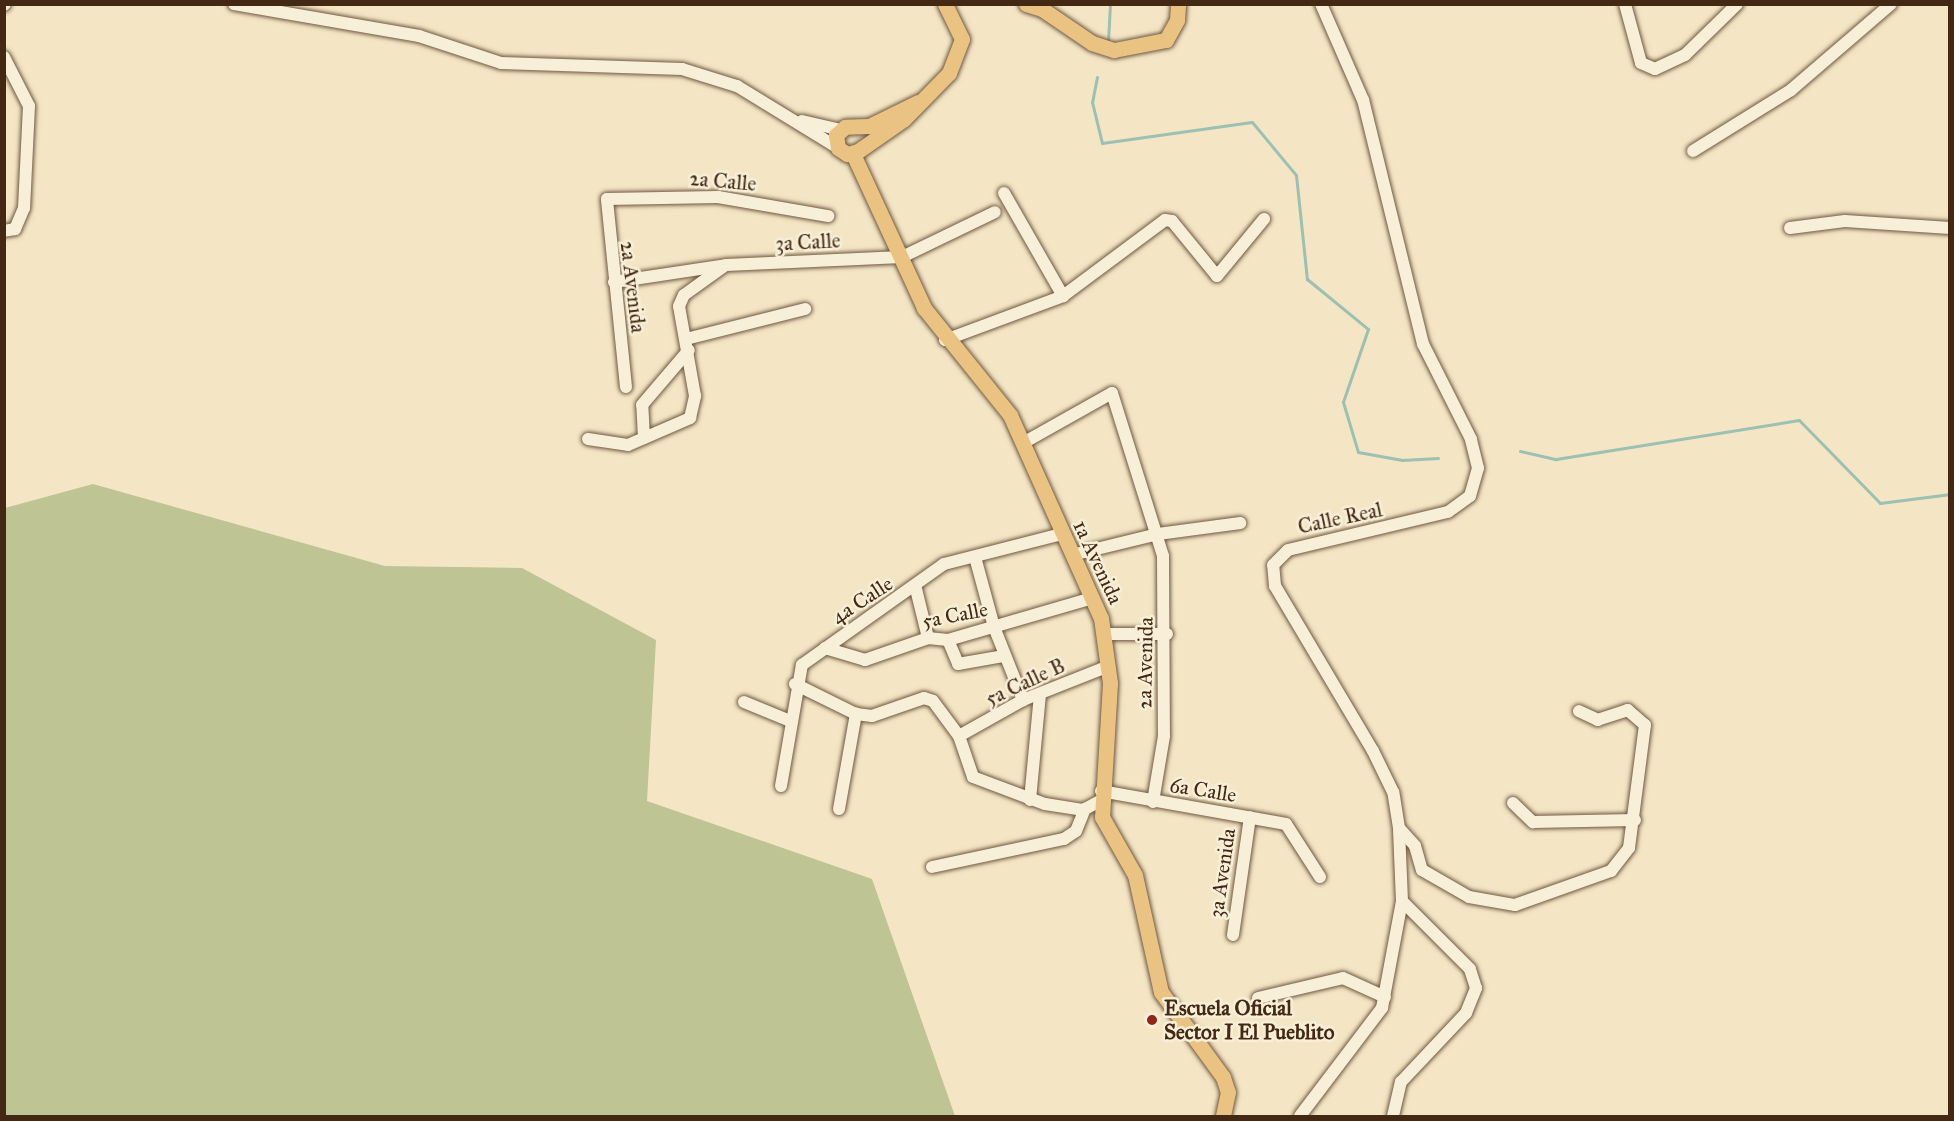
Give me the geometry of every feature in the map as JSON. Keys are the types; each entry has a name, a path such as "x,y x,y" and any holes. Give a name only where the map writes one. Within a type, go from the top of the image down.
{"main road":[{"path":"918,102 856,128 840,130 838,148 857,150 904,119 918,102 949,73 961,49 945,4"},
{"path":"1026,4 1042,9 1092,44 1121,50 1166,40 1177,20 1178,4"},
{"name":"1a Avenida","path":"856,128 857,150 924,308 945,340 999,400 1023,443 1062,534 1093,598 1104,634 1109,666 1101,796 1107,827 1135,874 1161,992 1223,1077 1228,1092 1224,1116"}],"street":[{"path":"234,4 276,9 419,36 501,63 682,69 737,86 838,148"},
{"name":"Calle Real","path":"1300,1116 1365,1034 1385,997 1402,901 1399,828 1393,792 1373,751 1275,586 1273,565 1288,550 1448,512 1470,496 1478,468 1471,439 1423,344 1363,100 1321,4"},
{"path":"1625,4 1641,63 1655,69 1685,55 1737,4"},
{"path":"1693,151 1791,90 1891,4"},
{"path":"4,57 29,106 24,208 10,230"},
{"path":"795,120 840,130"},
{"path":"1004,193 1063,296"},
{"name":"2a Calle","path":"612,195 718,197 828,216"},
{"name":"2a Avenida","path":"612,195 603,204 626,387"},
{"name":"3a Calle","path":"614,282 726,265 902,257 995,212"},
{"path":"945,340 1063,296 1165,220 1172,221 1217,276 1264,219"},
{"path":"1790,228 1845,222 1950,228"},
{"path":"588,440 628,445 690,418 695,396 688,345 679,306 684,295 726,265"},
{"path":"644,438 642,405 688,345 805,309"},
{"name":"2a Avenida","path":"1023,443 1107,391 1158,534 1167,634 1164,736 1153,802"},
{"path":"1072,555 1158,534 1239,524"},
{"name":"4a Calle","path":"781,786 795,684 802,665 916,589 944,564 1062,534"},
{"path":"975,556 994,627 1023,700"},
{"path":"916,589 928,638"},
{"name":"5a Calle","path":"825,648 865,660 928,638 948,640 1093,598"},
{"path":"1104,634 1167,634"},
{"path":"948,640 958,664 1004,656"},
{"name":"5a Calle B","path":"959,736 1023,700 1109,666"},
{"path":"795,684 856,714 872,716 924,698 933,701 959,736 973,777 1030,800 1085,809"},
{"path":"1030,800 1040,694"},
{"path":"744,702 790,721"},
{"path":"1399,828 1415,846 1422,870 1469,897 1515,905 1611,871 1629,849 1635,820 1645,725 1628,710 1598,720 1579,711"},
{"path":"839,809 856,714"},
{"path":"932,867 1064,840 1076,831 1085,809 1101,796"},
{"name":"6a Calle","path":"1101,796 1153,802 1286,824 1296,835 1320,877"},
{"path":"1513,802 1533,822 1635,820"},
{"name":"3a Avenida","path":"1233,935 1250,817"},
{"path":"1393,1116 1401,1082 1466,1013 1476,988 1470,969 1402,901"},
{"path":"1258,998 1343,978 1385,997"}],"green space":[{"path":"93,484 385,566 522,568 656,640 647,801 872,879 955,1116 5,1116 5,508"}],"waterway":[{"path":"1108,42 1110,4"},
{"path":"1097,77 1092,102 1102,143 1252,122 1296,175 1307,279 1368,329 1343,402 1358,452 1402,460 1438,458"},
{"path":"1520,451 1556,459 1799,420 1880,503 1950,494"}],"place":[{"name":"Escuela Oficial Sector I El Pueblito","path":"1152,1020"}]}
